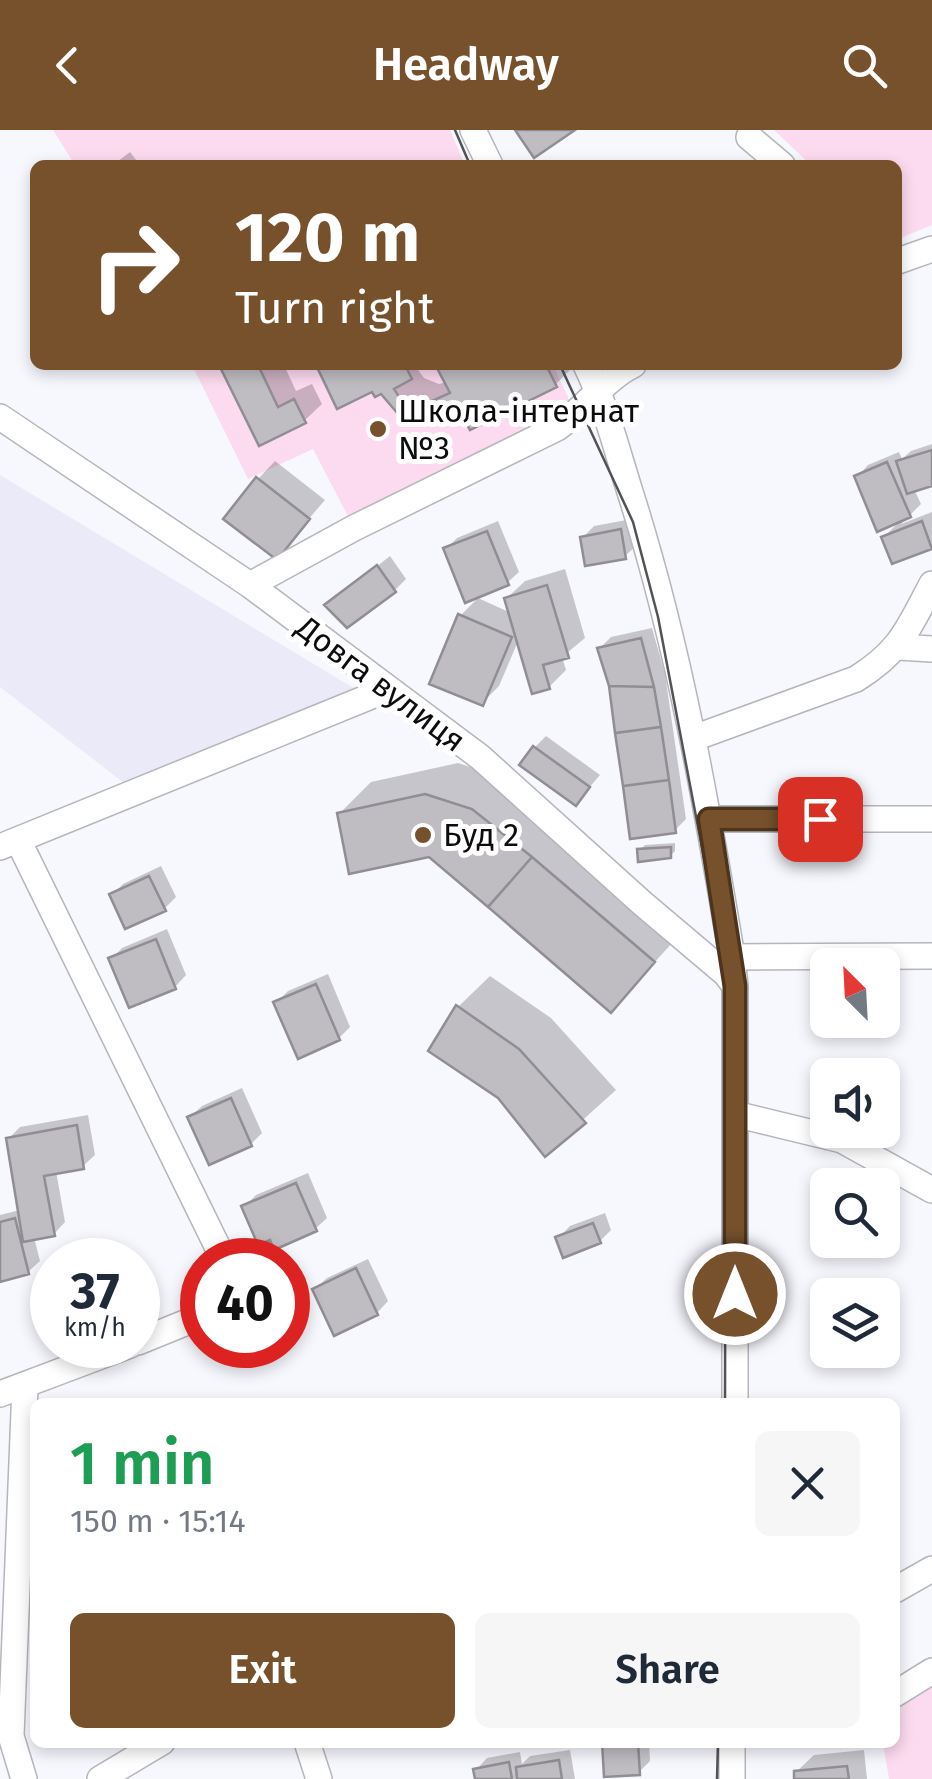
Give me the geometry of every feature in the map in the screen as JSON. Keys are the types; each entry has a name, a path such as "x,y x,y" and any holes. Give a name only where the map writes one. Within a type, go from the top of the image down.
{"street":[{"path":"473,130 488,160"},
{"path":"749,136 776,160"},
{"path":"902,260 932,249"},
{"path":"588,370 600,393 654,568 694,738 732,957 736,1398"},
{"path":"250,585 354,528 557,428 623,370"},
{"name":"Довга вулиця","path":"0,417 250,585 480,757 735,986"},
{"path":"694,738 856,679 899,647 932,584"},
{"path":"899,647 932,648"},
{"path":"213,1238 9,844 386,690"},
{"path":"709,819 932,818"},
{"path":"732,957 932,956"},
{"path":"735,1114 842,1140 932,1190"},
{"path":"24,1779 11,1736 12,1390 70,1368"},
{"path":"900,1587 932,1569"},
{"path":"900,1691 932,1671"},
{"path":"100,1779 152,1748"},
{"path":"310,1748 319,1779"},
{"path":"732,1779 734,1748"}],"shaded area":[{"path":"53,130 450,130 463,160 72,160"},
{"path":"774,130 932,130 932,225 902,237 902,160 806,160"},
{"name":"Школа-інтернат №3","path":"194,370 555,370 573,408 350,520 313,449 248,479"},
{"path":"0,475 355,689 124,783 0,687"},
{"path":"932,1681 932,1779 889,1779 884,1748 900,1748 900,1695"}],"building":[{"path":"515,130 575,130 534,158"},
{"path":"221,370 260,370 278,407 294,399 306,423 259,446"},
{"path":"318,370 408,370 412,379 394,389 401,400 415,406 450,393 438,370 548,370 557,387 470,430 456,404 441,413 411,420 399,415 381,394 375,397 372,392 337,409"},
{"path":"932,450 932,486 907,494 896,461"},
{"path":"887,462 911,517 877,532 854,476"},
{"path":"256,477 310,519 277,560 223,519"},
{"path":"922,521 932,549 892,564 881,537"},
{"path":"621,529 626,559 585,566 580,537"},
{"path":"487,531 509,585 465,603 443,548"},
{"path":"377,565 396,592 347,628 324,605"},
{"path":"547,585 569,658 543,665 550,689 532,694 504,598"},
{"path":"458,614 512,637 483,706 429,684"},
{"path":"641,638 654,687 609,686 597,648"},
{"path":"609,686 654,687 661,727 615,733"},
{"path":"661,727 669,780 623,786 615,733"},
{"path":"533,746 590,787 576,806 519,765"},
{"path":"669,780 676,833 630,839 623,786"},
{"name":"Буд 2","path":"425,794 472,809 532,857 488,907 429,857 349,874 337,813"},
{"path":"671,847 671,858 638,862 637,849"},
{"path":"532,857 655,962 611,1013 488,907"},
{"path":"149,876 166,911 125,929 109,894"},
{"path":"156,939 176,989 129,1008 108,958"},
{"path":"316,984 340,1040 298,1059 273,1002"},
{"path":"456,1005 519,1049 586,1123 545,1157 498,1098 428,1051"},
{"path":"231,1098 252,1146 209,1165 187,1117"},
{"path":"77,1125 84,1169 44,1176 55,1236 23,1242 6,1138"},
{"path":"296,1183 317,1231 301,1238 255,1238 241,1206"},
{"path":"15,1218 29,1274 0,1282 0,1222"},
{"path":"593,1223 601,1243 563,1258 555,1237"},
{"path":"356,1268 378,1315 334,1336 312,1289"},
{"path":"602,1748 638,1748 640,1775 604,1777"},
{"path":"559,1760 562,1779 517,1779 516,1767"},
{"path":"509,1762 512,1779 475,1779 473,1769"},
{"path":"847,1766 849,1779 794,1779 794,1771"}],"tram line":[{"path":"455,130 468,160"},
{"path":"562,370 633,522 658,617 726,974 725,1398"},
{"path":"717,1779 718,1748"}],"place":[{"name":"Школа-інтернат №3","path":"378,429"},
{"name":"Буд 2","path":"423,835"}],"route":[{"path":"735,1294 735,986 709,819 820,819"}]}
